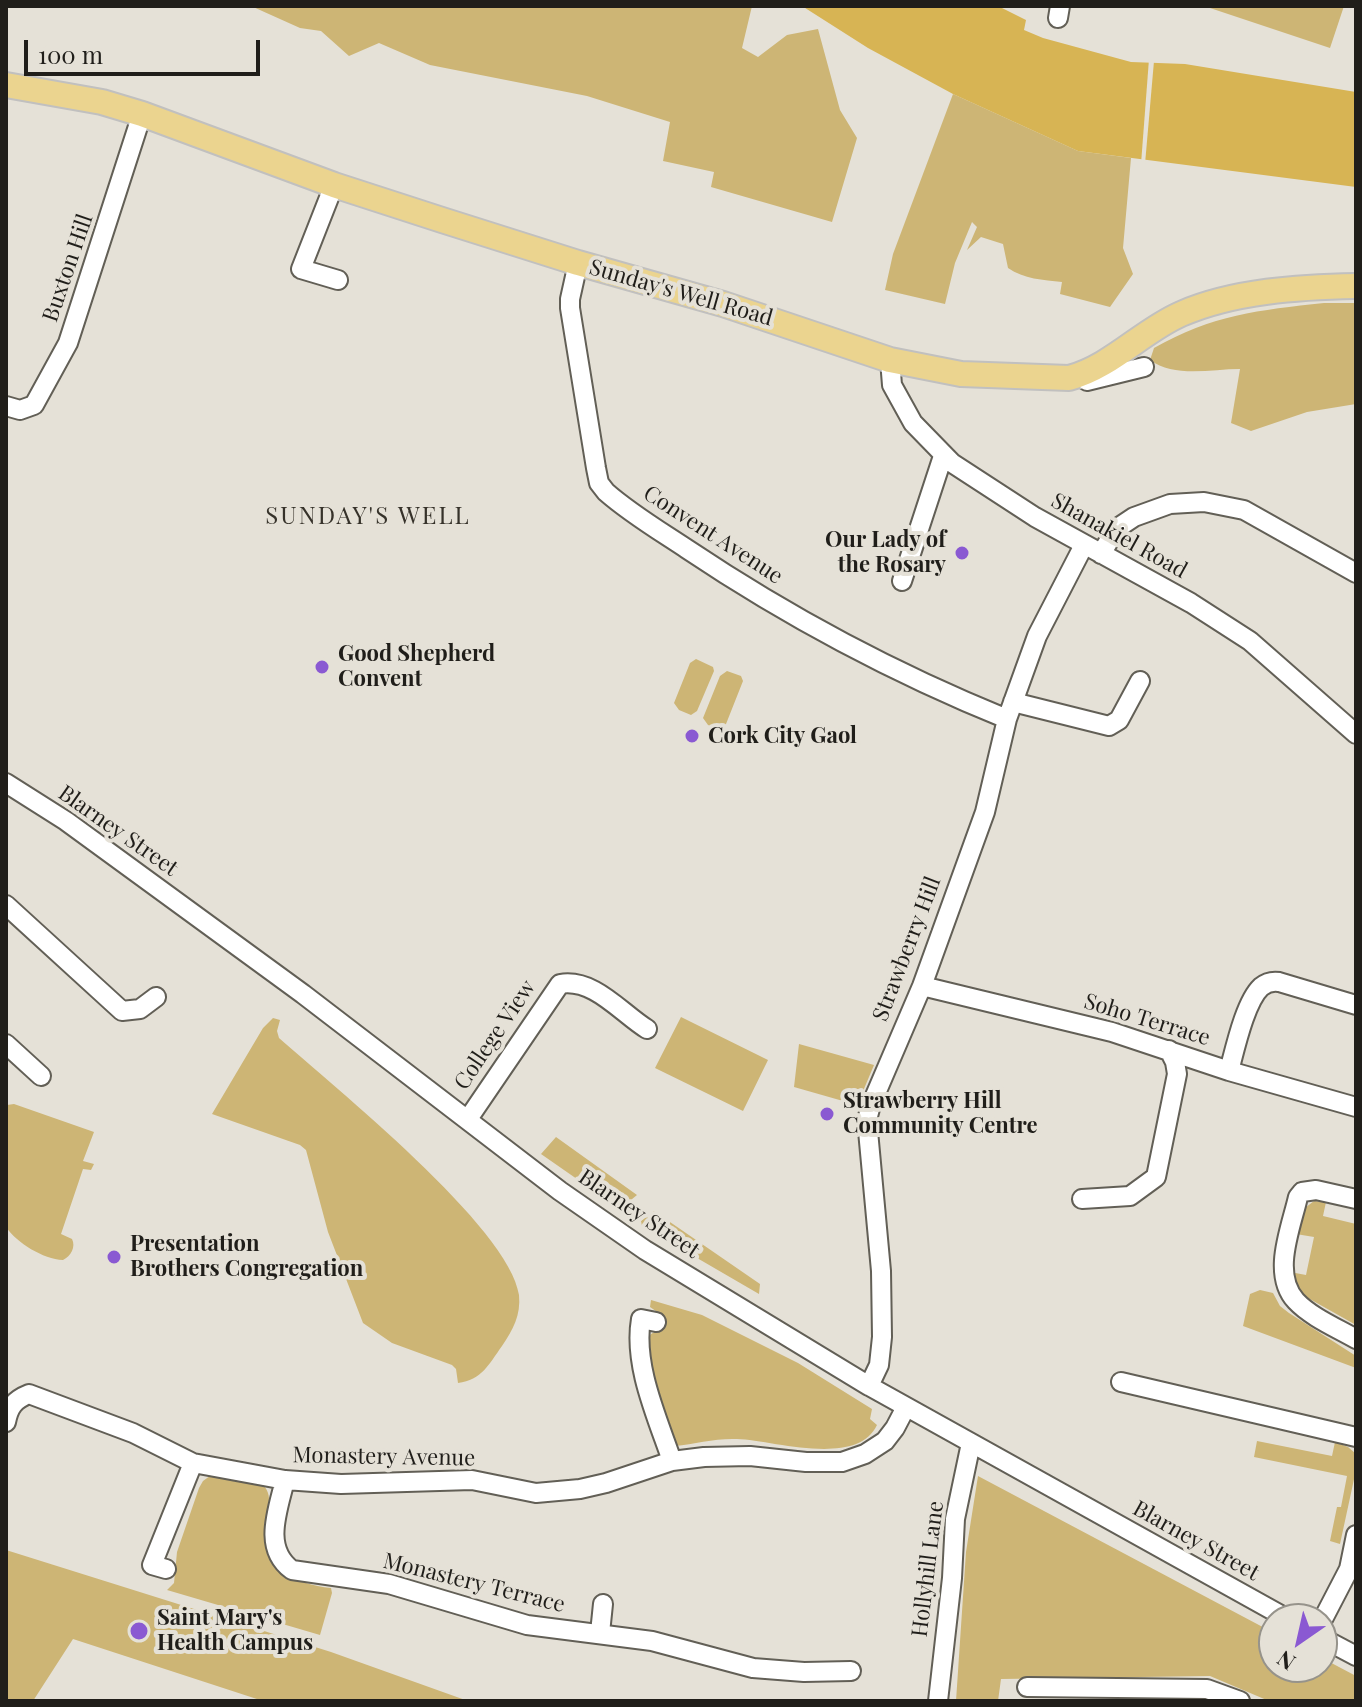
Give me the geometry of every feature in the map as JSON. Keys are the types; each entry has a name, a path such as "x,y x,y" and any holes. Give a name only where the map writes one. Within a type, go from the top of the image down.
{"main road":[{"name":"Sunday's Well Road","path":"6,85 102,102 142,114 334,185 578,263 723,304 890,360 961,374 1059,378 1080,375 1156,328 1193,310 1248,296 1307,288 1356,286"}],"street":[{"name":"Buxton Hill","path":"7,406 20,410 34,405 68,343 142,114"},
{"path":"334,185 301,269 338,280"},
{"name":"Convent Avenue","path":"578,263 570,308 594,460 599,483 606,492 711,565 791,613 893,667 1010,710 1109,726 1119,720 1140,681"},
{"name":"Shanakiel Road","path":"890,360 890,378 903,406 913,423 943,456 996,493 1191,603 1250,641 1356,734"},
{"path":"1080,375 1087,381 1144,367"},
{"path":"902,581 943,456"},
{"name":"Strawberry Hill","path":"869,1386 879,1365 882,1337 881,1271 867,1120 876,1090 922,986 985,812 1010,710 1037,636 1093,549 1134,517 1170,504 1204,502 1244,510 1356,573"},
{"name":"Blarney Street","path":"6,783 66,821 468,1119 560,1191 635,1243 869,1386 1259,1603"},
{"path":"6,905 122,1011 140,1009 156,997"},
{"path":"1229,1071 1252,1002 1263,985 1270,981 1355,1001"},
{"name":"College View","path":"468,1119 560,984 570,982 585,986 647,1029"},
{"name":"Soho Terrace","path":"922,986 1037,1011 1356,1107"},
{"path":"6,1044 41,1076"},
{"path":"1082,1199 1130,1196 1156,1177 1177,1074 1169,1050"},
{"path":"1356,1199 1316,1190 1302,1192 1298,1197 1283,1267 1286,1285 1298,1303 1356,1339"},
{"path":"649,1320 641,1357 672,1461"},
{"path":"1121,1382 1356,1437"},
{"name":"Monastery Avenue","path":"6,1422 8,1411 16,1399 29,1394 133,1433 193,1463 285,1480 341,1484 472,1480 522,1491 564,1492 606,1483 672,1461 731,1456 842,1462 865,1454 885,1441 906,1407"},
{"name":"Hollyhill Lane","path":"938,1701 952,1578 955,1519 971,1443"},
{"path":"166,1569 152,1565 193,1463"},
{"name":"Monastery Terrace","path":"285,1480 273,1534 284,1564 292,1570 403,1587 527,1625 652,1641 753,1668 804,1672 851,1671"},
{"path":"1331,1603 1349,1569 1356,1535"},
{"path":"600,1633 603,1604"},
{"path":"1338,1646 1356,1656"},
{"path":"1027,1687 1207,1689 1240,1701"}],"shaded area":[{"path":"251,6 752,6 742,48 758,57 787,35 818,29 840,110 857,138 832,222 711,187 714,172 663,161 670,122 587,96 430,65 379,43 349,56 321,31 300,28"},
{"path":"802,6 998,6 1026,20 1024,30 1043,38 1131,62 1185,64 1356,92 1356,187 1078,151 953,94 868,48"},
{"path":"1204,6 1344,6 1330,48"},
{"path":"953,94 1078,151 1131,158 1123,248 1133,274 1110,307 1060,294 1062,282 1014,272 1008,268 1003,244 981,237 967,250 977,227 972,222 955,263 945,304 885,290 893,254"},
{"path":"1324,303 1356,303 1356,404 1307,412 1251,431 1231,423 1240,369 1181,371 1150,360 1154,348 1216,321"},
{"path":"696,659 713,667 714,671 697,711 691,715 679,710 674,703 690,663"},
{"path":"727,671 741,676 743,681 726,724 719,729 708,725 703,718 720,676"},
{"path":"681,1017 768,1060 743,1111 655,1068"},
{"path":"273,1018 280,1020 279,1038 416,1159 485,1233 508,1267 519,1295 517,1316 510,1334 493,1359 473,1378 458,1383 456,1369 452,1365 392,1343 363,1323 328,1232 306,1150 300,1145 212,1114 263,1028"},
{"path":"799,1044 874,1065 861,1096 845,1096 843,1101 794,1087"},
{"path":"14,1104 94,1132 83,1161 94,1164 91,1170 83,1169 61,1234 72,1239 73,1245 70,1254 63,1260 31,1249 6,1227 6,1108"},
{"path":"556,1137 637,1195 620,1209 541,1154"},
{"path":"1314,1201 1326,1202 1323,1216 1356,1224 1356,1325 1299,1293 1290,1272 1306,1275 1314,1237 1296,1234 1301,1211"},
{"path":"654,1211 760,1284 759,1294 642,1226 641,1221"},
{"path":"1260,1290 1273,1293 1280,1306 1289,1313 1356,1356 1356,1368 1243,1326 1250,1294"},
{"path":"651,1300 702,1315 798,1363 872,1409 870,1419 877,1425 867,1438 833,1449 737,1439 675,1446 658,1397 647,1341 651,1334 660,1329 663,1316 650,1307"},
{"path":"1257,1441 1332,1456 1335,1442 1355,1453 1356,1470 1340,1544 1330,1541 1347,1476 1254,1457"},
{"path":"214,1473 260,1482 265,1487 269,1504 264,1529 265,1543 275,1565 305,1583 331,1588 320,1635 167,1590 174,1583 177,1552 199,1488"},
{"path":"978,1476 1258,1625 1258,1683 1338,1683 1338,1666 1356,1676 1356,1701 1269,1701 1210,1676 1001,1679 998,1701 956,1701 966,1552"},
{"name":"Saint Mary's Health Campus","path":"6,1550 331,1652 468,1701 263,1701 73,1639 33,1701 6,1701"}],"pier":[{"path":"1149,59 1154,61 1145,164 1141,164"}],"place":[{"name":"Our Lady of the Rosary","path":"962,553"},
{"name":"Good Shepherd Convent","path":"322,667"},
{"name":"Cork City Gaol","path":"692,736"},
{"name":"Strawberry Hill Community Centre","path":"827,1114"},
{"name":"Presentation Brothers Congregation","path":"114,1257"},
{"name":"Saint Mary's Health Campus","path":"139,1631"}],"district":[{"name":"SUNDAY'S WELL","path":"368,517"}]}
